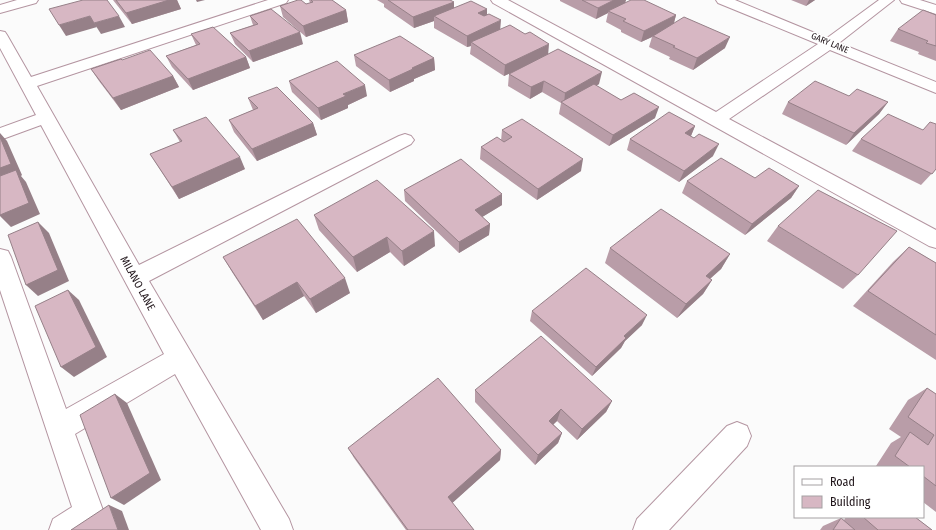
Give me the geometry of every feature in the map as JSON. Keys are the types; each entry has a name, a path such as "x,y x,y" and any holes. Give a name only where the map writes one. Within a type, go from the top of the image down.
{"street":[{"path":"0,8 31,0"},
{"path":"27,84 281,0"},
{"path":"498,0 936,240"},
{"name":"GARY LANE","path":"723,0 936,88"},
{"path":"716,120 830,43 887,0"},
{"path":"907,0 936,10"},
{"name":"MILANO LANE","path":"0,35 47,117 179,358 278,530"},
{"path":"0,134 47,117"},
{"path":"135,278 405,140"},
{"path":"0,257 89,513 64,530"},
{"path":"59,428 179,358"},
{"path":"648,530 737,436"}],"building":[{"path":"83,0 107,0 119,16 94,23 90,16 59,25 49,9"},
{"path":"116,0 169,0 126,13"},
{"path":"301,0 306,4 313,2 311,0 332,0 346,10 303,26 280,6"},
{"path":"388,0 450,0 454,2 413,17"},
{"path":"582,0 614,0 598,8"},
{"path":"631,0 644,0 676,15 644,31 623,21 626,19 608,11"},
{"path":"471,1 487,9 478,13 484,16 489,14 501,20 467,36 434,16"},
{"path":"271,9 300,32 249,51 230,33 258,24 250,16"},
{"path":"923,10 936,15 936,46 926,43 928,41 898,29"},
{"path":"684,17 730,37 697,58 653,36"},
{"path":"510,25 525,34 530,32 549,44 505,65 471,42"},
{"path":"213,27 246,57 188,79 166,56 200,44 191,34"},
{"path":"400,36 434,58 389,80 354,55"},
{"path":"558,49 602,72 565,93 544,81 531,87 509,74"},
{"path":"150,50 173,76 113,98 91,69 121,59 122,60"},
{"path":"337,61 365,85 343,94 346,96 318,108 289,81"},
{"path":"815,81 849,96 857,89 888,102 854,133 788,102"},
{"path":"594,84 621,100 634,93 659,107 613,135 561,102"},
{"path":"277,87 313,123 252,149 229,120 258,108 248,98"},
{"path":"669,112 695,126 685,133 694,138 699,134 719,144 684,171 630,139"},
{"path":"888,114 923,130 930,122 936,124 936,169 932,174 861,139"},
{"path":"206,117 240,157 172,187 150,154 182,141 173,130"},
{"path":"522,119 583,159 538,189 481,147 497,137 504,142 512,137 502,130"},
{"path":"0,137 11,164 0,168"},
{"path":"721,158 755,178 769,168 799,186 752,224 687,181"},
{"path":"461,159 502,194 475,210 490,224 459,242 404,190"},
{"path":"16,170 29,203 0,215 0,176"},
{"path":"377,180 434,231 402,251 387,237 353,257 314,215"},
{"path":"818,190 897,231 858,275 778,226"},
{"path":"661,209 730,254 706,276 712,280 686,304 610,248"},
{"path":"297,219 345,278 310,299 297,282 255,306 223,257"},
{"path":"38,222 58,270 26,285 8,235"},
{"path":"909,247 936,263 936,335 868,291"},
{"path":"586,268 647,315 624,336 626,338 596,367 532,311"},
{"path":"68,290 96,347 61,367 35,306"},
{"path":"541,336 612,401 582,429 561,409 549,421 562,433 538,455 475,390"},
{"path":"438,378 501,450 448,497 474,530 408,530 348,448"},
{"path":"927,388 936,394 936,486 924,477 924,466 909,466 895,456 910,432 928,445 934,435 908,417"},
{"path":"115,394 150,473 111,498 80,415"},
{"path":"109,505 118,530 71,530"},
{"path":"841,518 855,530 833,530"},
{"path":"864,518 916,518 932,530 878,530"}]}
